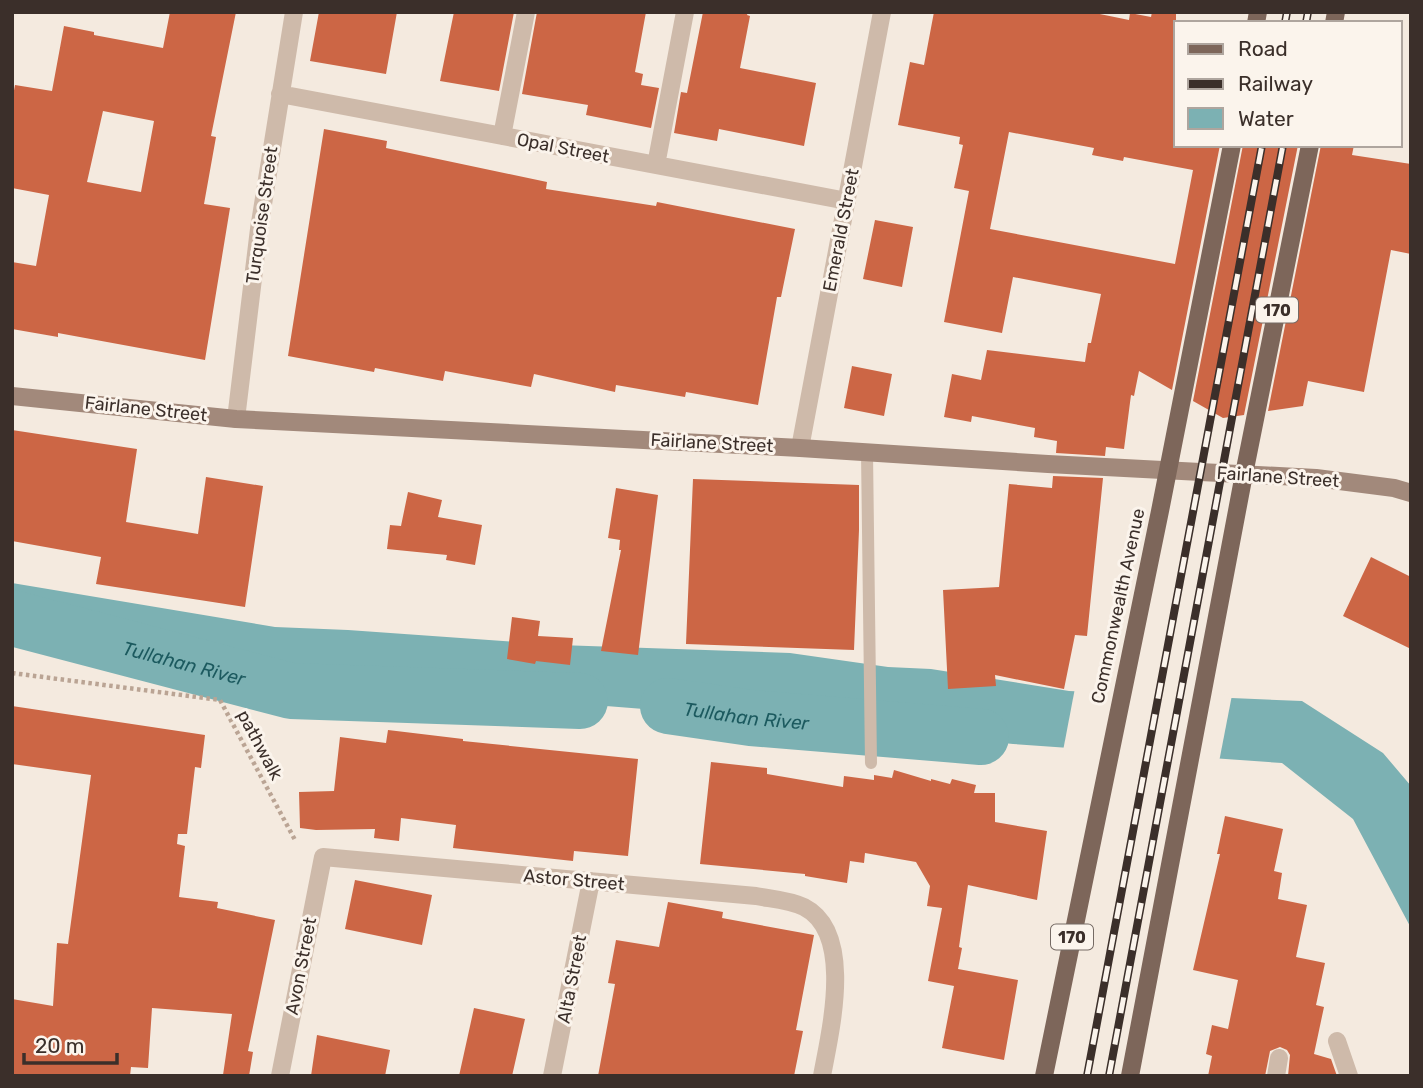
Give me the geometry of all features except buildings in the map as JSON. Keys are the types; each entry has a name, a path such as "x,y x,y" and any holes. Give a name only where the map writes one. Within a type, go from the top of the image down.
{"main road":[{"name":"Commonwealth Avenue","path":"1044,1076 1232,147"},
{"name":"170","path":"1130,1076 1244,474 1310,147"}],"street":[{"name":"Turquoise Street","path":"236,419 259,229 294,12"},
{"path":"502,136 526,12"},
{"path":"656,165 685,12"},
{"name":"Emerald Street","path":"800,448 882,12"},
{"name":"Opal Street","path":"280,94 847,201"},
{"name":"Fairlane Street","path":"12,396 236,419 1316,478 1381,486 1411,493"},
{"name":"Astor Street","path":"323,857 756,896 804,907 820,919 832,944 835,964 835,990 822,1076"},
{"name":"Avon Street","path":"280,1076 323,857"},
{"name":"Alta Street","path":"552,1076 591,881"},
{"path":"1337,1041 1349,1076"}],"lane":[{"path":"867,453 871,763"}],"path":[{"name":"pathwalk","path":"12,673 220,700 295,840"}],"water":[{"path":"12,583 275,627 559,645 790,653 888,667 931,669 1069,691 1302,701 1383,753 1411,786 1411,928 1353,819 1282,763 1013,744 796,721 392,689 355,680 292,685 161,661 12,644"}],"pier":[{"path":"1075,688 1232,695 1219,762 1063,751"}],"waterway":[{"name":"Tullahan River","path":"12,618 291,691 580,701"},
{"name":"Tullahan River","path":"668,706 751,718 981,737"}],"railway":[{"path":"1285,21 1287,12"},
{"path":"1306,21 1308,12"},
{"path":"1087,1076 1262,147"},
{"path":"1109,1076 1283,147"}]}
